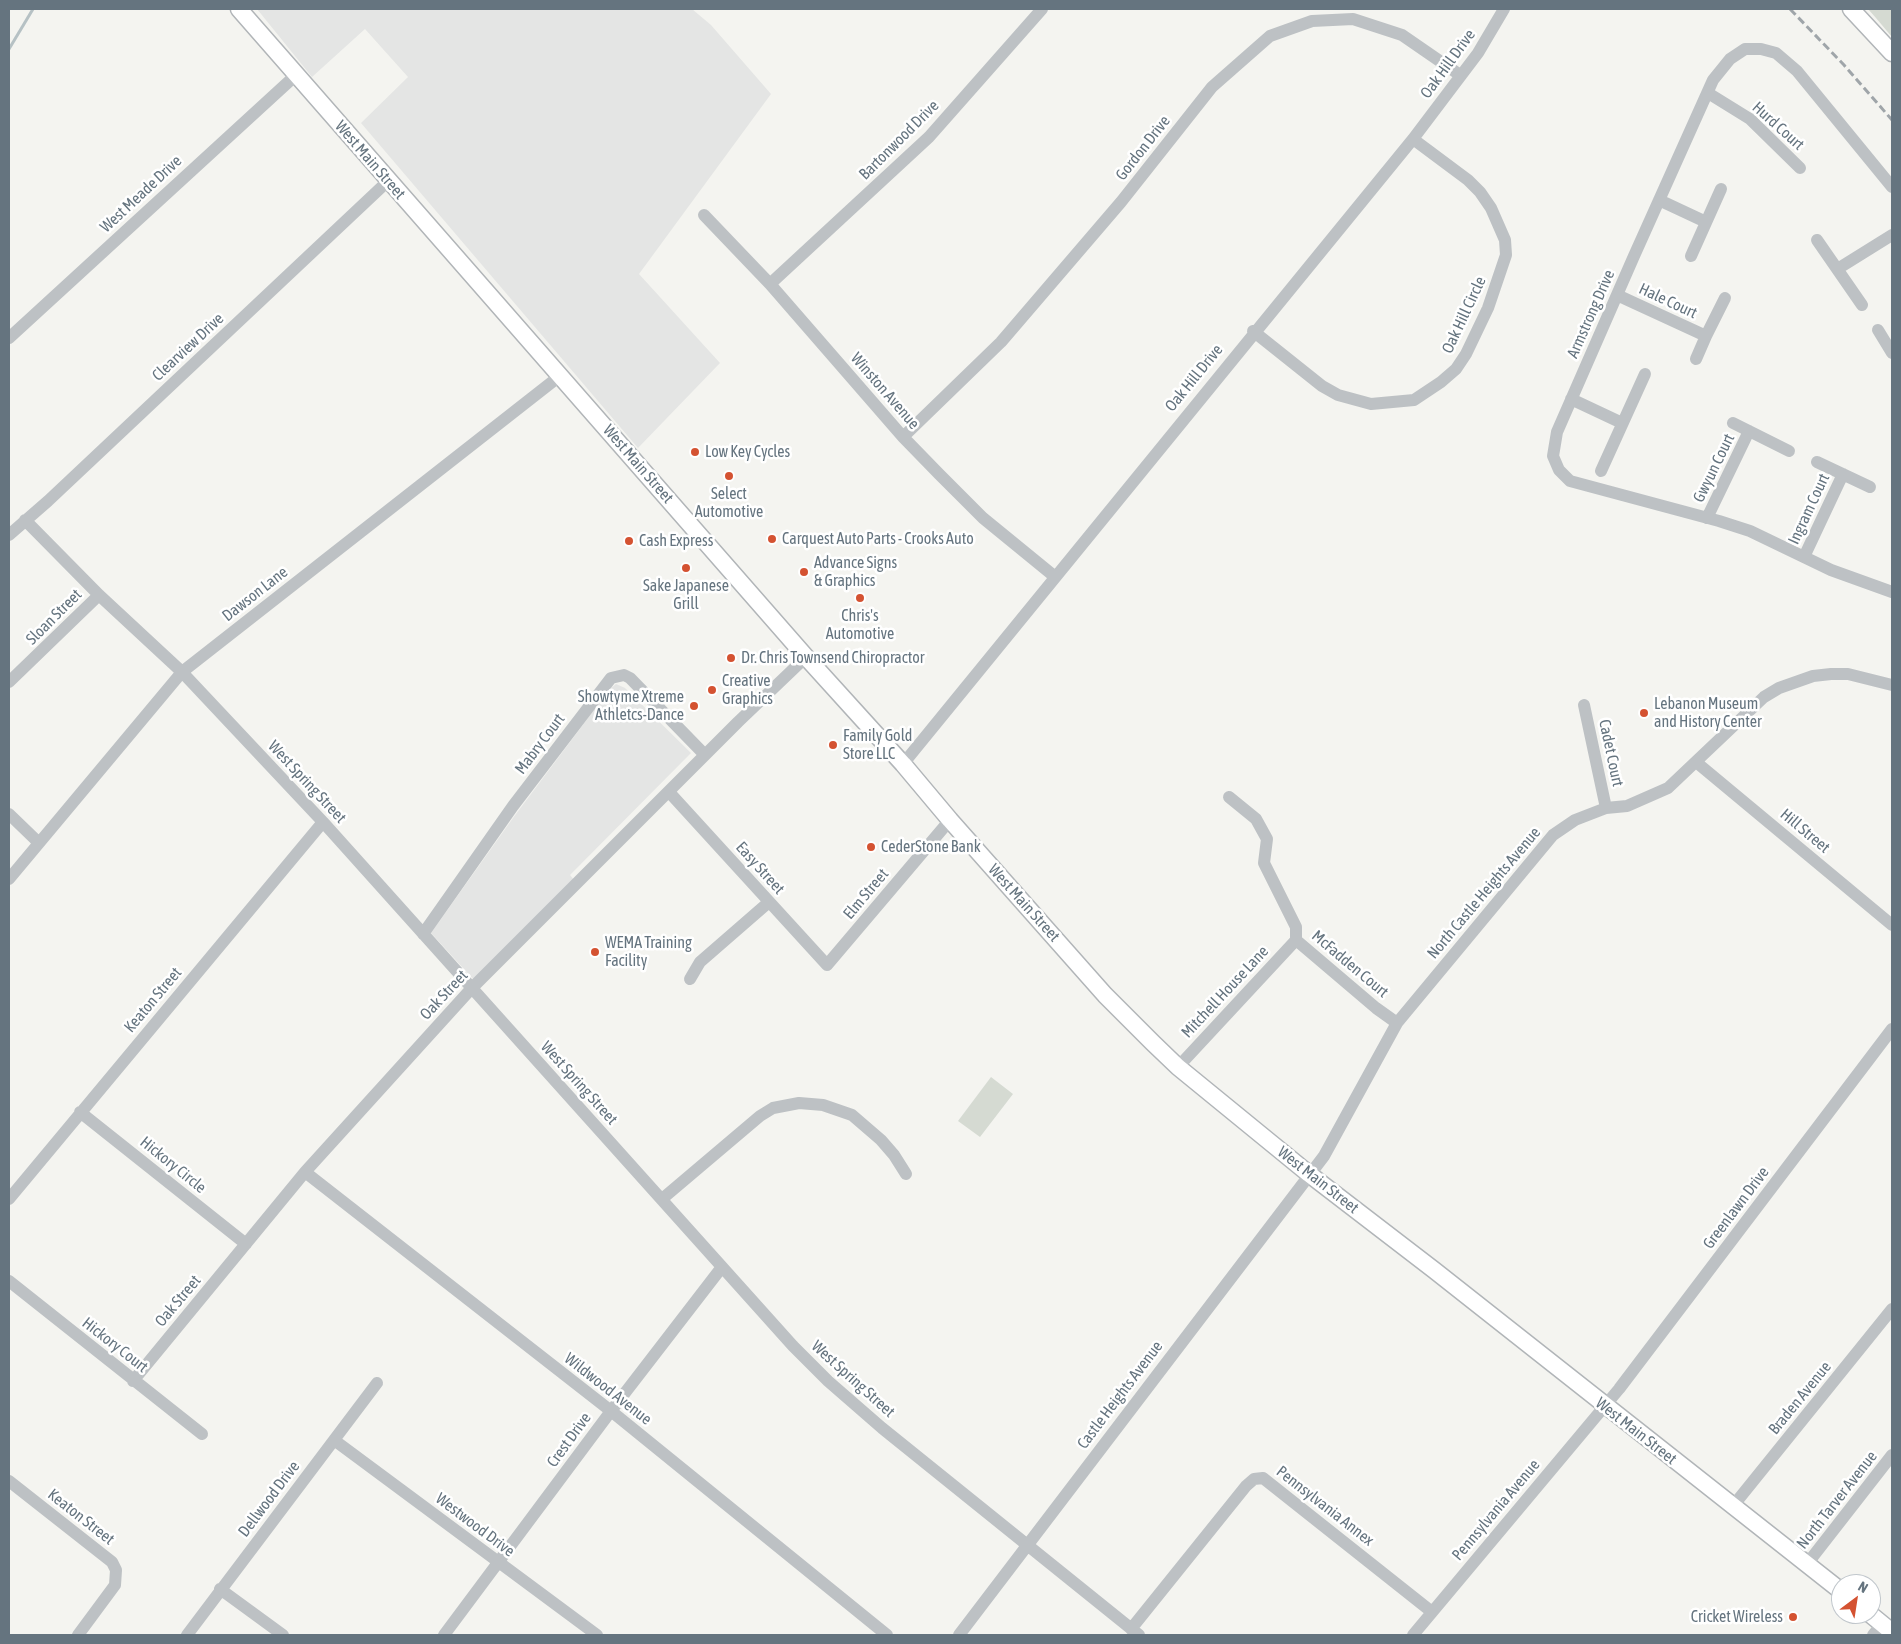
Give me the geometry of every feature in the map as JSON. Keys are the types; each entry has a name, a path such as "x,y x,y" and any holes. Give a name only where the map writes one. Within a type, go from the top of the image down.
{"main road":[{"name":"West Main Street","path":"239,9 806,657 903,764 950,820 1105,994 1178,1067 1309,1174 1434,1270 1831,1583"},
{"path":"1851,9 1892,53"}],"street":[{"name":"Bartonwood Drive","path":"770,284 929,137 1042,9"},
{"name":"Oak Hill Drive","path":"903,764 932,731 1054,576 1253,331 1413,139 1460,75 1478,54 1504,9"},
{"name":"Gordon Drive","path":"903,437 1001,342 1121,202 1212,87 1270,36 1312,21 1353,19 1402,35 1460,75"},
{"name":"Armstrong Drive","path":"1892,187 1804,78 1776,53 1761,49 1745,49 1722,67 1708,92 1659,200 1557,432 1553,456 1559,470 1570,481 1750,531 1831,570 1892,592"},
{"name":"West Meade Drive","path":"9,338 296,75"},
{"name":"Hurd Court","path":"1708,92 1750,119 1800,168"},
{"name":"Oak Hill Circle","path":"1253,331 1322,386 1338,395 1371,404 1414,400 1441,382 1456,369 1466,354 1499,280 1506,255 1505,240 1491,208 1480,192 1468,180 1413,139"},
{"name":"Clearview Drive","path":"9,535 388,181"},
{"path":"1691,256 1721,189"},
{"path":"1659,200 1706,222"},
{"name":"Winston Avenue","path":"704,215 770,284 903,437 983,518 1054,576"},
{"path":"1838,268 1892,235"},
{"path":"1817,240 1862,305"},
{"name":"Hale Court","path":"1617,295 1706,336"},
{"name":"Hale Court","path":"1696,360 1725,298"},
{"path":"1878,330 1892,353"},
{"path":"1600,471 1645,374"},
{"name":"Dawson Lane","path":"9,879 182,672 561,375"},
{"path":"1572,399 1622,423"},
{"name":"Gwyun Court","path":"1733,423 1789,451"},
{"name":"Gwyun Court","path":"1707,518 1749,431"},
{"name":"Ingram Court","path":"1817,462 1870,487"},
{"name":"Ingram Court","path":"1804,557 1843,474"},
{"name":"West Spring Street","path":"25,520 99,595 182,672 323,822 793,1346 835,1387 1026,1546 1135,1632"},
{"name":"Sloan Street","path":"9,682 99,595"},
{"name":"Oak Street","path":"133,1380 305,1172 471,988 806,657"},
{"name":"Mabry Court","path":"423,934 513,806 611,678 624,674 630,678 705,756"},
{"name":"North Castle Heights Avenue","path":"1309,1174 1324,1156 1339,1131 1397,1023 1553,835 1575,820 1606,808 1627,806 1647,799 1668,788 1764,697 1796,681 1813,676 1848,674 1892,685"},
{"name":"Cadet Court","path":"1584,705 1606,808"},
{"name":"Hill Street","path":"1696,762 1892,925"},
{"name":"Easy Street","path":"669,792 827,965"},
{"name":"McFadden Court","path":"1229,796 1256,819 1267,839 1264,863 1296,927 1296,940 1376,1008 1397,1023"},
{"path":"9,814 38,842"},
{"name":"Elm Street","path":"827,965 950,820"},
{"name":"Keaton Street","path":"9,1199 323,822"},
{"path":"690,979 700,962 768,902"},
{"name":"Mitchell House Lane","path":"1178,1067 1296,940"},
{"name":"Greenlawn Drive","path":"1604,1406 1892,1029"},
{"path":"662,1199 760,1116 773,1108 799,1103 823,1105 852,1115 894,1155 906,1174"},
{"name":"Hickory Circle","path":"80,1112 246,1244"},
{"name":"Wildwood Avenue","path":"305,1172 611,1411 887,1635"},
{"name":"Castle Heights Avenue","path":"959,1635 1309,1174"},
{"name":"Crest Drive","path":"444,1635 611,1411 722,1267"},
{"name":"Hickory Court","path":"9,1282 202,1434"},
{"name":"Braden Avenue","path":"1732,1506 1892,1309"},
{"name":"Dellwood Drive","path":"187,1635 377,1383"},
{"name":"Pennsylvania Avenue","path":"1413,1635 1604,1406"},
{"name":"Westwood Drive","path":"334,1440 597,1635"},
{"name":"North Tarver Avenue","path":"1806,1564 1892,1455"},
{"name":"Pennsylvania Annex","path":"1135,1632 1246,1486 1254,1479 1263,1478 1432,1612"},
{"name":"Keaton Street","path":"9,1481 112,1562 116,1570 115,1585 78,1635"},
{"path":"220,1589 283,1635"}],"shaded area":[{"path":"257,9 692,9 711,25 771,94 639,274 720,363 638,448 361,123 408,77 365,29 312,77"},
{"path":"1868,9 1892,9 1892,37 1876,18"},
{"path":"616,684 625,688 691,753 570,875 575,881 474,980 431,933 513,818 609,690"},
{"path":"991,1077 1013,1094 980,1137 958,1121"}],"waterway":[{"path":"9,49 33,9"}],"railway":[{"path":"1790,9 1844,65 1892,120"}],"place":[{"name":"Low Key Cycles","path":"695,452"},
{"name":"Select Automotive","path":"729,476"},
{"name":"Carquest Auto Parts - Crooks Auto","path":"772,539"},
{"name":"Cash Express","path":"629,541"},
{"name":"Sake Japanese Grill","path":"686,568"},
{"name":"Advance Signs & Graphics","path":"804,572"},
{"name":"Chris's Automotive","path":"860,598"},
{"name":"Dr. Chris Townsend Chiropractor","path":"731,658"},
{"name":"Creative Graphics","path":"712,690"},
{"name":"Showtyme Xtreme Athletcs-Dance","path":"694,706"},
{"name":"Lebanon Museum and History Center","path":"1644,713"},
{"name":"Family Gold Store LLC","path":"833,745"},
{"name":"CederStone Bank","path":"871,847"},
{"name":"WEMA Training Facility","path":"595,952"},
{"name":"Cricket Wireless","path":"1793,1617"}]}
